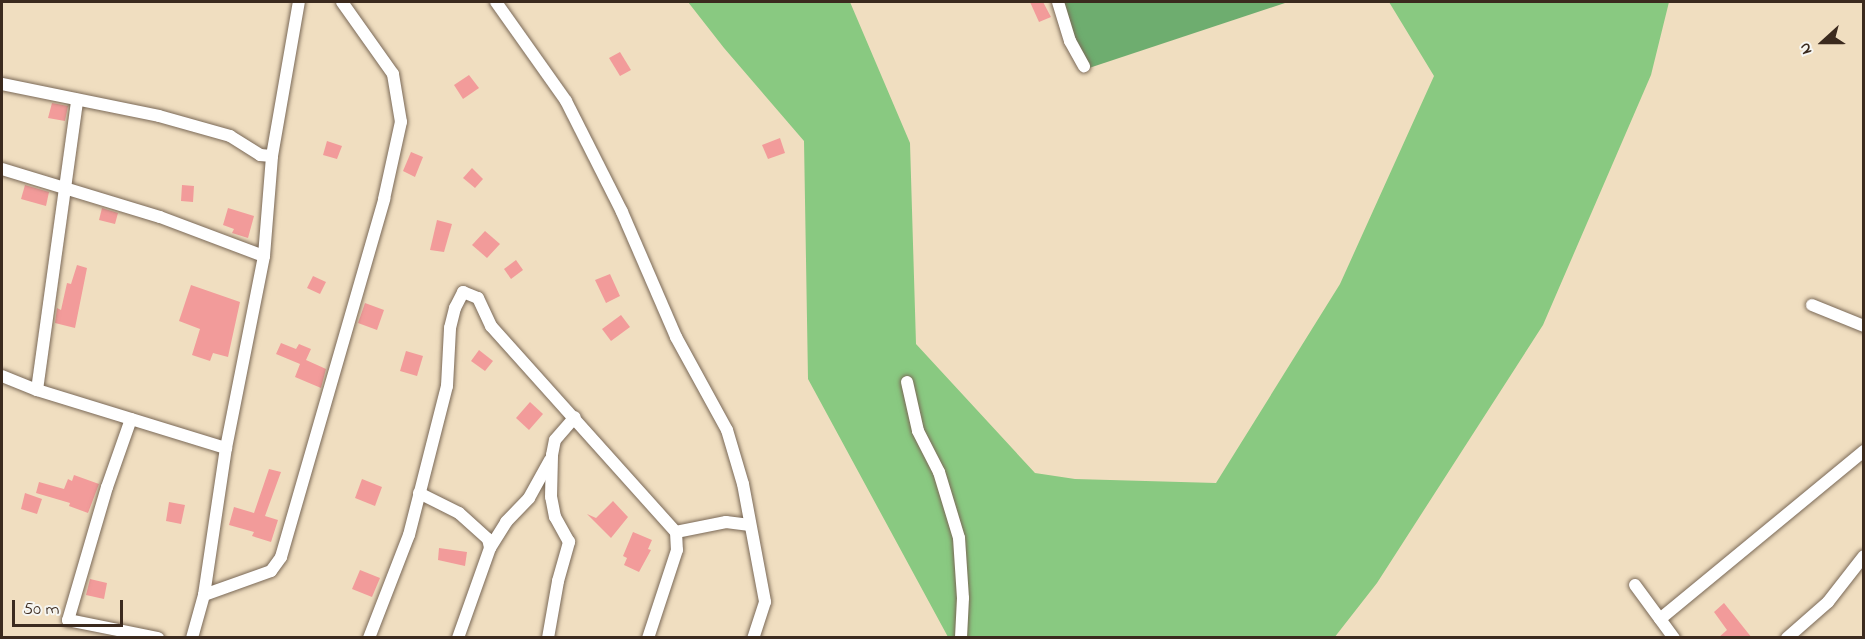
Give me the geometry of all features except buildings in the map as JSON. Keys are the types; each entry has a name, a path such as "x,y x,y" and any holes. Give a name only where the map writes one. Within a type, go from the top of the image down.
{"street":[{"path":"192,638 204,595 226,448 264,256 272,156 299,2"},
{"path":"204,595 270,571 280,557 384,199 401,122 393,74 342,2"},
{"path":"496,2 566,101 622,212 676,337 727,430 743,484 765,602 753,638"},
{"path":"1058,2 1070,41 1084,66"},
{"path":"2,84 159,116 231,136 260,155 272,156"},
{"path":"37,390 77,100"},
{"path":"2,169 160,217 264,256"},
{"path":"369,638 409,535 447,386 450,328 455,308 463,292 478,298 491,326 676,532 677,550 648,638"},
{"path":"1812,305 1863,324"},
{"path":"2,376 37,390 226,448"},
{"path":"907,382 918,431 939,472 959,538 963,598 961,638"},
{"path":"548,638 558,581 569,542 555,517 551,497 552,455 555,440 575,417"},
{"path":"131,419 107,487 68,620 158,638"},
{"path":"1660,619 1863,451"},
{"path":"458,638 490,548 506,522 529,498 552,455"},
{"path":"419,493 459,513 480,529 488,539 490,548"},
{"path":"676,532 726,522 750,525"},
{"path":"1787,638 1828,602 1863,556"},
{"path":"1635,585 1674,638"}],"green space":[{"path":"688,2 850,2 910,143 916,344 1035,473 1075,479 1216,483 1340,284 1434,76 1389,2 1669,2 1651,75 1543,325 1377,583 1334,638 948,637 808,379 804,141 724,48"},
{"path":"1057,2 1288,2 1080,71"}]}
